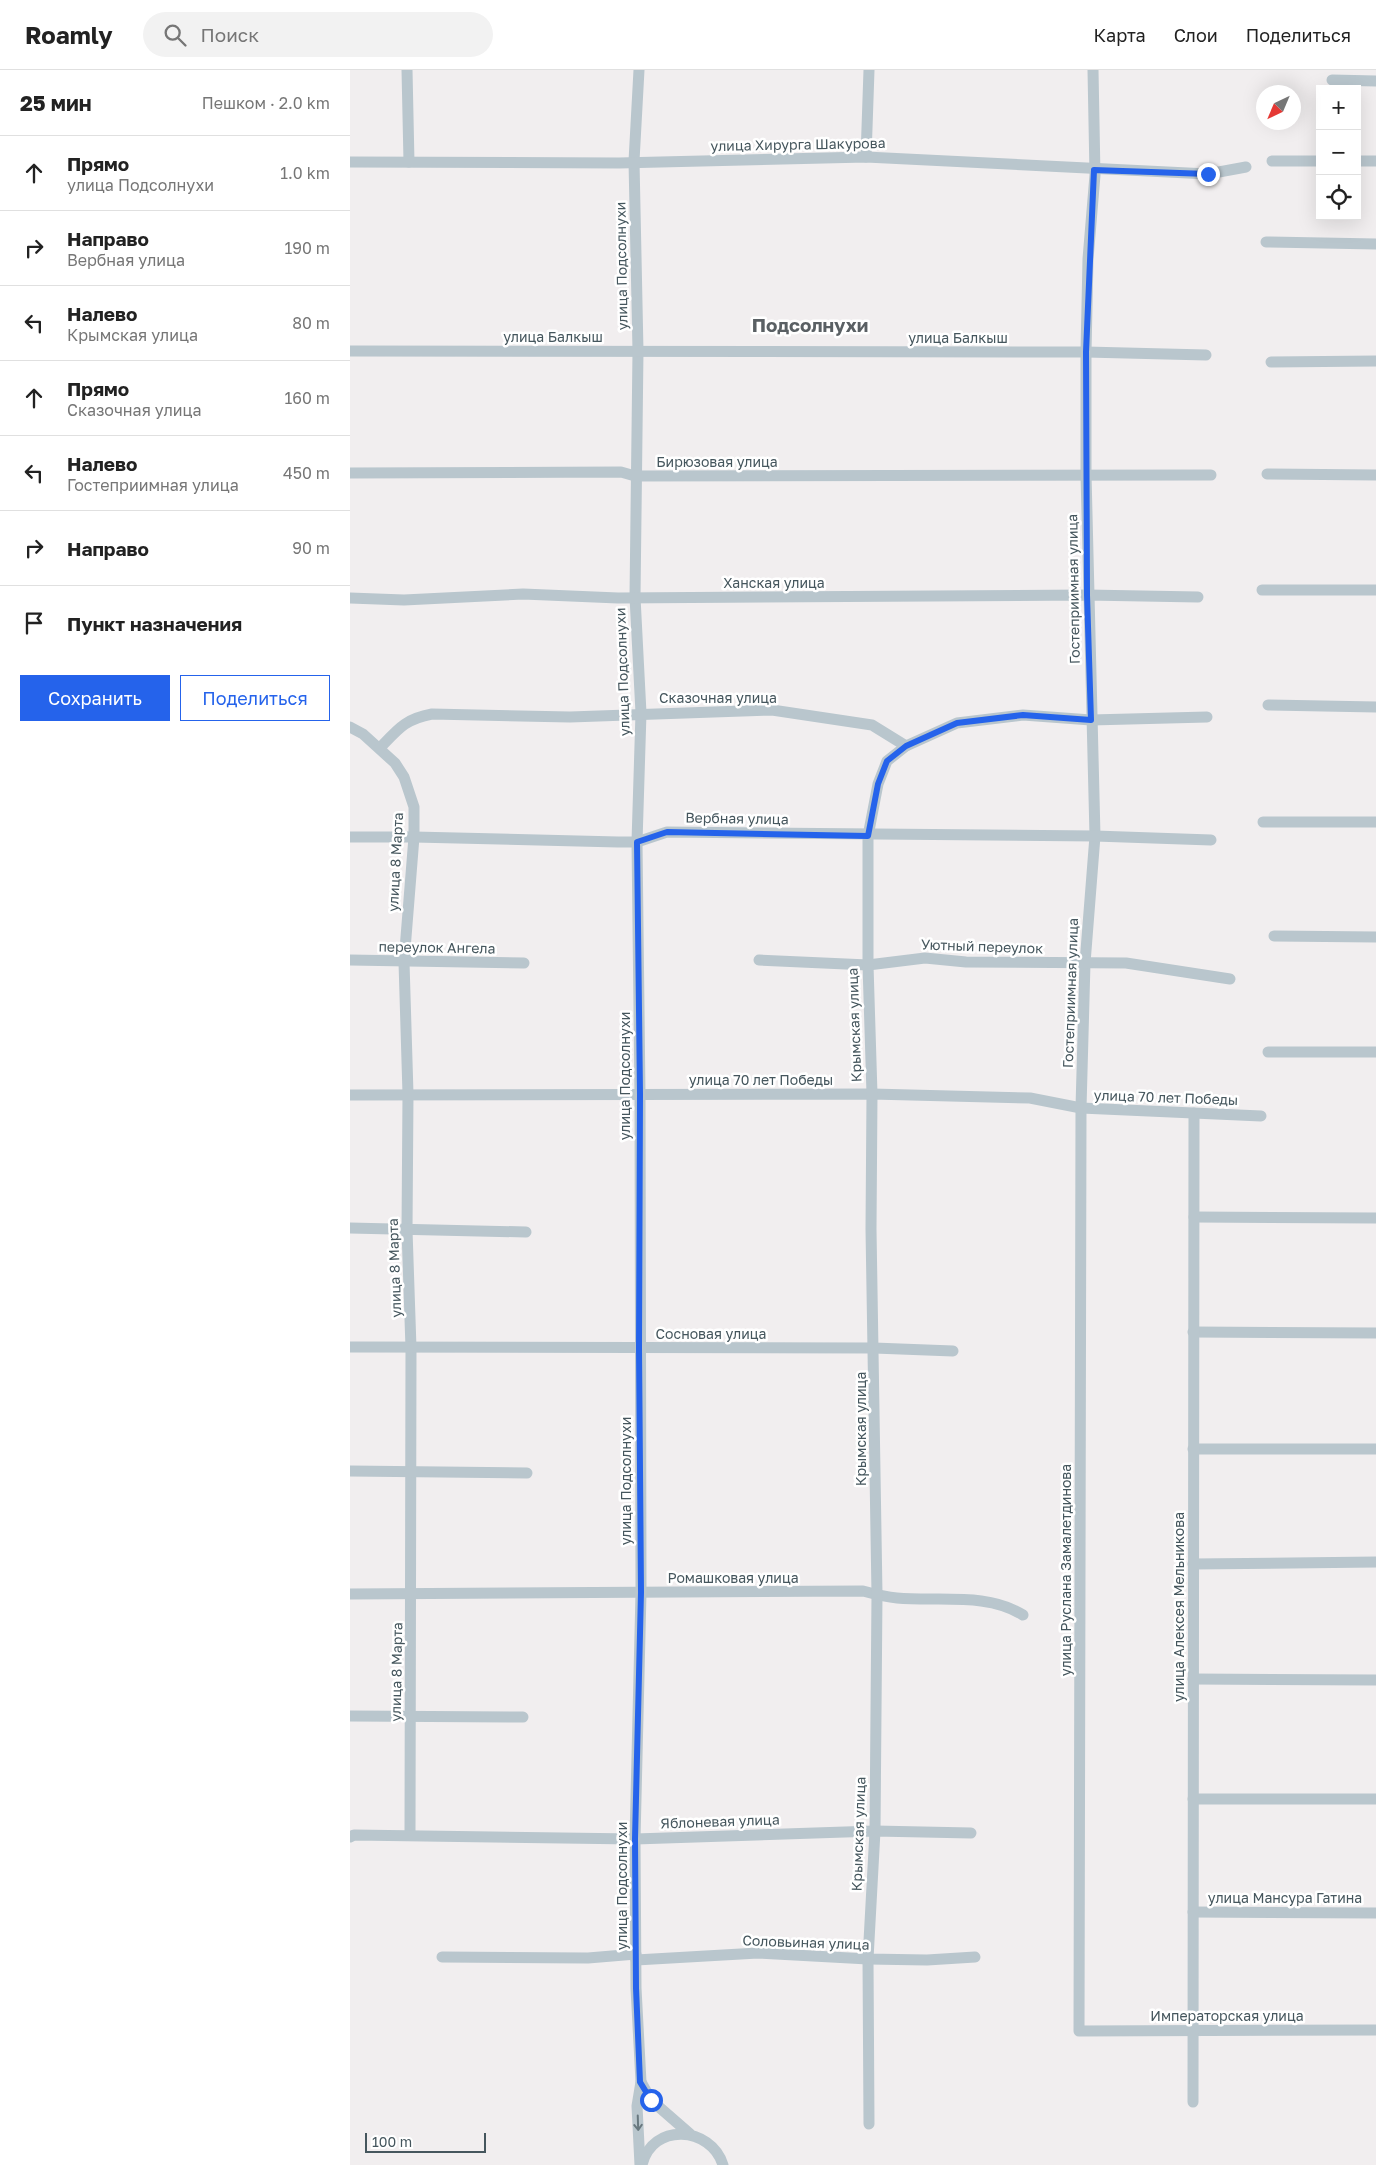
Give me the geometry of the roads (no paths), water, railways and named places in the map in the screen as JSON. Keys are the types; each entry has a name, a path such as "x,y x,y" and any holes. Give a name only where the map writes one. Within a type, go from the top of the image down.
{"street":[{"path":"407,70 409,162"},
{"name":"улица Подсолнухи","path":"639,70 634,161 638,351 634,597 641,713 637,842 640,1094 639,1348 641,1592 635,1839 640,2082 637,2106 641,2165"},
{"path":"866,157 869,70"},
{"name":"Гостеприимная улица","path":"1081,1108 1085,963 1095,836 1087,595 1086,474 1086,352 1094,170 1094,70"},
{"path":"1332,80 1376,81"},
{"name":"улица Хирурга Шакурова","path":"350,162 634,161 866,157 1094,170 1208,174 1246,167"},
{"path":"1272,161 1316,161"},
{"path":"1361,161 1376,161"},
{"path":"1266,242 1376,244"},
{"name":"улица Балкыш","path":"350,350 1086,352 1206,355"},
{"path":"1271,362 1376,361"},
{"name":"Бирюзовая улица","path":"350,472 621,472 635,476 1211,475"},
{"path":"1267,474 1376,475"},
{"path":"1262,590 1376,590"},
{"name":"Ханская улица","path":"350,598 404,600 523,594 634,597 1087,595 1198,597"},
{"path":"1268,705 1376,707"},
{"name":"Сказочная улица","path":"380,748 402,725 415,717 432,714 570,717 622,716 641,713 772,710 872,724 906,746"},
{"path":"906,746 957,723 1023,715 1091,720 1207,717"},
{"name":"улица 8 Марта","path":"350,727 380,748 395,763 410,790 414,807 414,836 404,962 408,1094 407,1230 412,1348 410,1835"},
{"name":"Крымская улица","path":"869,2124 868,1959 875,1831 877,1594 871,1229 872,1094 868,965 868,836 878,784 887,761 906,746"},
{"path":"1263,822 1376,822"},
{"name":"Вербная улица","path":"350,837 414,836 637,842 667,832 868,836 1095,836 1211,840"},
{"path":"1274,936 1376,937"},
{"name":"Уютный переулок","path":"759,960 868,965 925,958 966,962 1126,963 1230,979"},
{"name":"переулок Ангела","path":"350,960 524,963"},
{"path":"1268,1052 1376,1052"},
{"name":"улица 70 лет Победы","path":"350,1094 872,1094 1030,1098 1081,1108 1261,1116"},
{"name":"улица Руслана Замалетдинова","path":"1079,2031 1081,1108"},
{"name":"улица Алексея Мельникова","path":"1193,2102 1194,1113"},
{"path":"1194,1218 1376,1218"},
{"path":"350,1228 526,1232"},
{"path":"1194,1332 1376,1333"},
{"name":"Сосновая улица","path":"350,1346 412,1348 874,1348 953,1351"},
{"path":"1193,1449 1376,1449"},
{"path":"350,1471 527,1473"},
{"path":"1193,1564 1376,1562"},
{"name":"Ромашковая улица","path":"350,1594 863,1591 898,1598 961,1600 996,1604 1010,1607 1023,1615"},
{"path":"1193,1680 1376,1680"},
{"path":"350,1716 523,1717"},
{"path":"1193,1799 1376,1799"},
{"name":"Яблоневая улица","path":"350,1837 410,1835 635,1839 875,1831 971,1833"},
{"name":"улица Мансура Гатина","path":"1193,1912 1376,1913"},
{"name":"Соловьиная улица","path":"442,1957 588,1958 758,1953 868,1959 927,1960 975,1957"},
{"name":"Императорская улица","path":"1079,2031 1376,2030"},
{"path":"640,2082 651,2100 690,2134"},
{"path":"641,2165 651,2147 662,2138 675,2134 690,2134 702,2138 713,2146 723,2165"}],"district":[{"name":"Подсолнухи","path":"810,324"}]}
